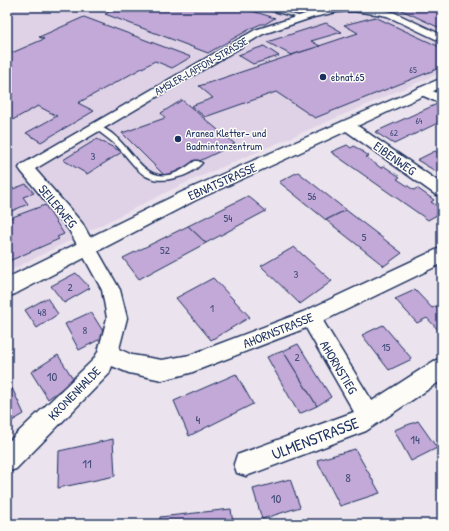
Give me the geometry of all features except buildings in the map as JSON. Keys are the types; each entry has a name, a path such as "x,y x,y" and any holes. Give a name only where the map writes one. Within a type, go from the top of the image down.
{"street":[{"name":"AMSLER-LAFFON-STRASSE","path":"26,168 259,32 302,18 334,9 352,8 390,14 442,39"},
{"name":"EBNATSTRASSE","path":"7,288 87,246 189,196 442,82"},
{"path":"423,90 442,100"},
{"name":"EIBENWEG","path":"347,125 442,190"},
{"name":"SEILERWEG","path":"26,168 76,227 87,246"},
{"name":"KRONENHALDE","path":"7,460 101,367 108,353 118,318 111,290 87,246"},
{"name":"AHORNSTRASSE","path":"108,353 129,364 162,370 190,364 310,318 435,259 442,254"},
{"name":"AHORNSTIEG","path":"310,318 369,416"},
{"name":"ULMENSTRASSE","path":"246,464 358,423 442,368"}],"lane":[{"path":"261,7 302,18"},
{"path":"96,127 118,143 139,169 152,176 164,178 176,177 189,171 198,163"}],"shaded area":[{"path":"15,7 442,7 442,72 183,184 7,272 7,11"}],"place":[{"name":"ebnat.65","path":"323,77"},
{"name":"Aranea Kletter- und Badmintonzentrum","path":"178,139"}]}
